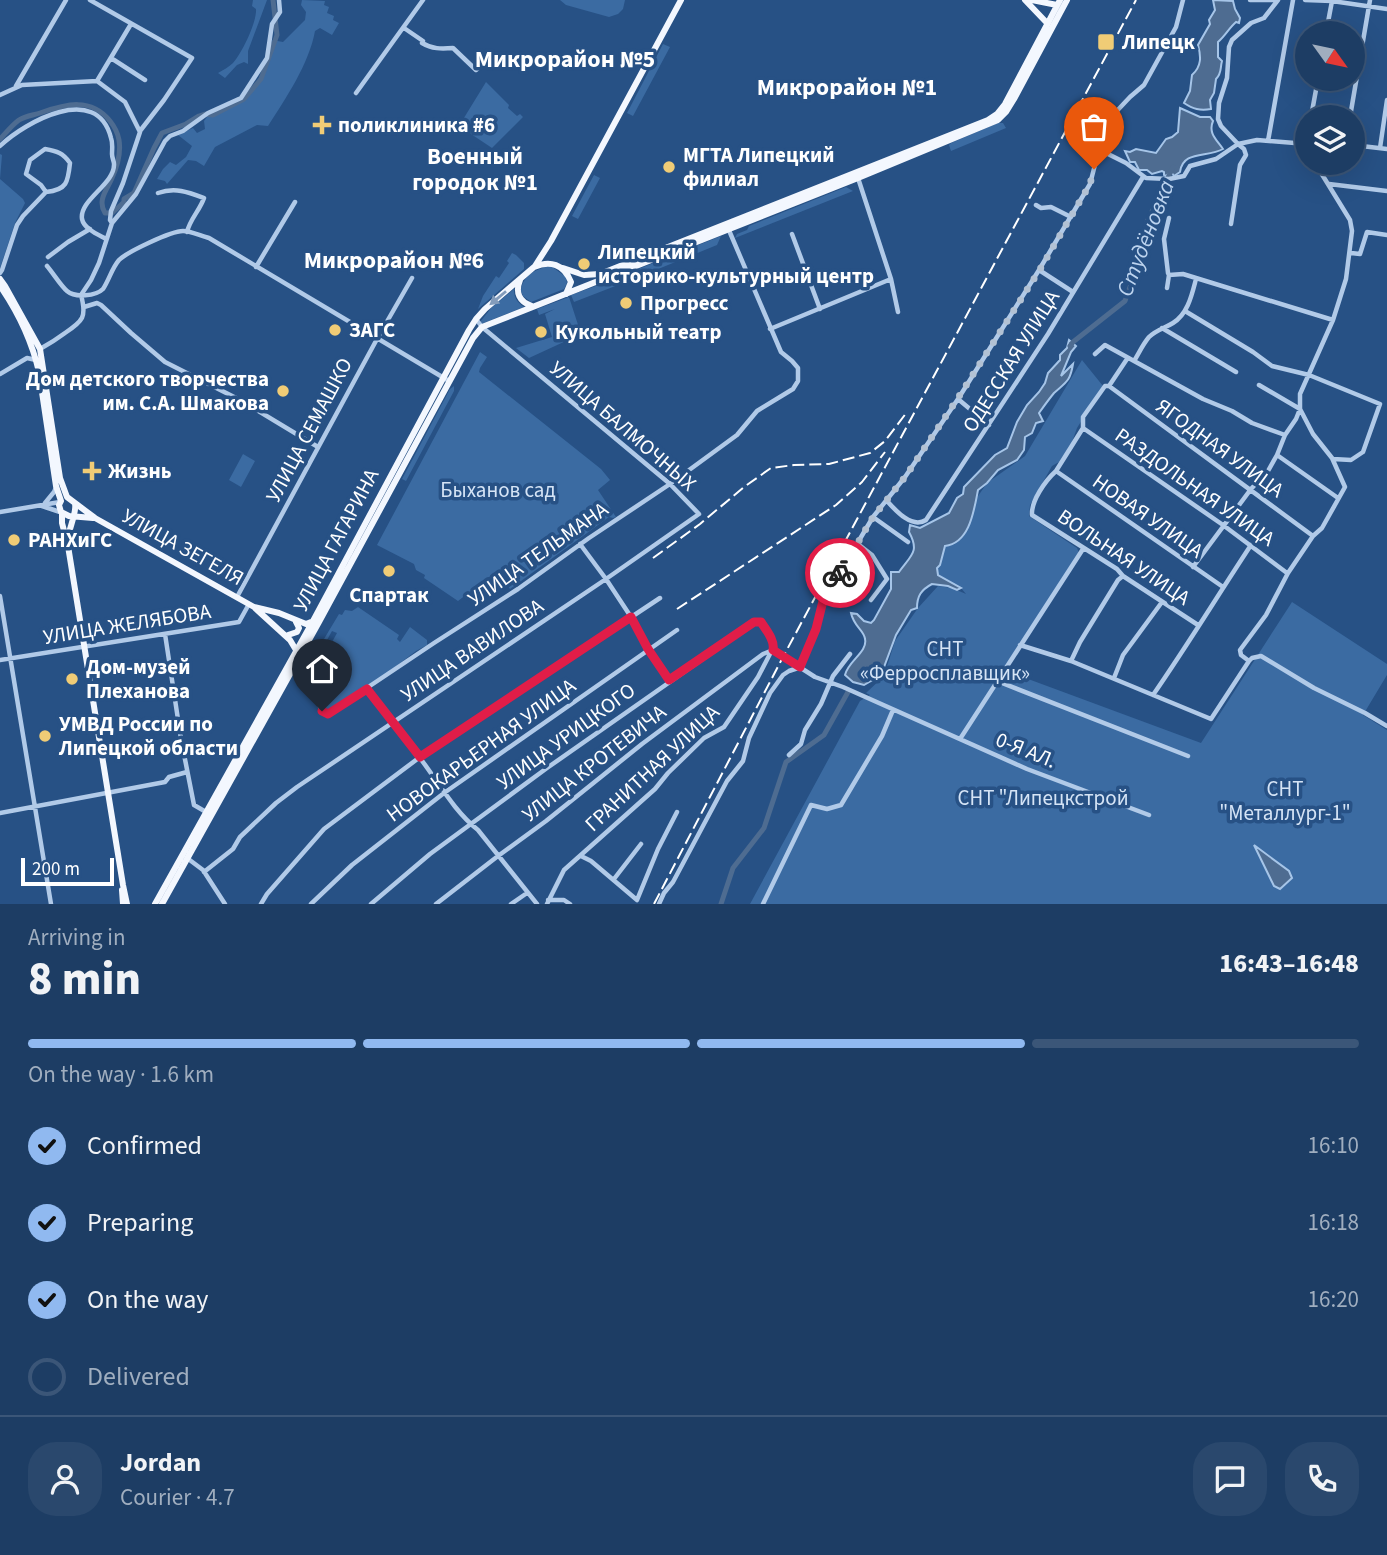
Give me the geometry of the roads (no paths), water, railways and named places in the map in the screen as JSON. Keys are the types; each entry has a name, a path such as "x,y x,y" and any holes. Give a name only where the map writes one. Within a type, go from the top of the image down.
{"main road":[{"path":"533,307 524,303 519,296 517,287 521,278 534,267 551,241 681,0"},
{"path":"482,327 998,120 1014,99 1067,0"},
{"path":"1028,1 1058,2"},
{"path":"1028,1 1047,23 1054,23 1056,20"},
{"path":"534,267 547,263 584,275 600,274 858,178 988,120 1005,104 1058,2"},
{"path":"1058,2 1060,13"},
{"path":"1038,13 1044,10 1044,3"},
{"path":"551,241 552,259 569,275 571,282 565,295"},
{"name":"УЛИЦА ГАГАРИНА","path":"155,904 186,855 310,638 476,319 521,278"},
{"path":"0,279 40,349 61,483 76,509 69,528 68,546"},
{"path":"0,286 37,360 125,904"},
{"name":"УЛИЦА ГАГАРИНА","path":"446,380 482,327"},
{"name":"УЛИЦА ГАГАРИНА","path":"162,904 206,812 405,457"},
{"path":"60,502 72,502"},
{"name":"УЛИЦА ЗЕГЕЛЯ","path":"72,502 95,518 252,606"},
{"path":"61,512 69,516 82,508"},
{"name":"УЛИЦА ЗЕГЕЛЯ","path":"74,515 95,518"},
{"path":"252,606 306,624 313,621"},
{"path":"252,606 290,640 296,651 297,661"},
{"path":"279,613 273,618 275,627 301,642 310,638"},
{"path":"288,635 297,632 299,628 295,620"}],"street":[{"path":"15,87 66,0"},
{"path":"90,0 192,58 140,132 110,213 112,223"},
{"path":"40,349 79,323 84,307 81,295 99,263 112,223 136,194 165,141 243,95 267,58 272,24 280,12 279,0"},
{"path":"356,93 423,0"},
{"path":"659,904 727,781 743,761 749,738 770,692 783,675 800,667 816,629 823,601 873,517 958,398 1039,271 1090,184 1102,138 1114,114 1144,85 1176,27 1183,0"},
{"path":"1250,0 1276,0"},
{"path":"1231,224 1240,165 1246,155 1244,149 1221,126 1218,119 1219,103 1227,78 1229,47 1251,23 1264,18 1276,0"},
{"path":"1268,141 1293,0"},
{"path":"1305,0 1369,3 1387,9"},
{"path":"1328,21 1332,1"},
{"path":"1352,105 1369,3"},
{"path":"97,81 131,24"},
{"path":"404,28 428,47 439,50 453,48 477,70 488,61"},
{"path":"111,58 145,80"},
{"path":"0,95 22,85 97,81 125,102 140,132"},
{"path":"1123,94 1130,97"},
{"path":"1380,148 1387,100"},
{"path":"0,146 35,121 63,111 89,111 102,120 111,136 114,165 105,183 88,203 83,213 83,222 106,239"},
{"path":"1098,154 1104,152 1136,169 1143,177 1151,179 1184,176 1190,166 1216,159 1238,144 1251,141 1295,143"},
{"path":"1365,146 1387,149"},
{"path":"0,273 17,225 23,216 46,192 57,191 69,178 70,163 62,154 45,149 30,160 26,174 46,192"},
{"path":"1193,567 1251,489 1268,471 1296,419 1300,409 1300,394 1333,320 1346,279 1352,231 1350,220 1323,175"},
{"name":"ОДЕССКАЯ УЛИЦА","path":"887,501 910,521 923,522 989,425 1143,177"},
{"path":"858,178 891,279 898,312"},
{"path":"1328,183 1387,191"},
{"path":"158,193 182,190 204,198 187,232"},
{"path":"256,267 295,202"},
{"path":"1037,205 1041,208 1051,207 1070,217"},
{"path":"1167,288 1170,275 1164,239 1169,218"},
{"path":"728,227 770,329 891,279"},
{"path":"48,257 90,229"},
{"path":"47,266 67,291 81,295 97,293 103,289 120,260 159,238 176,232 209,238 446,380"},
{"path":"1350,253 1360,254 1367,232 1387,235"},
{"path":"792,233 820,309"},
{"path":"1039,271 1073,292"},
{"path":"1170,275 1183,275 1333,320"},
{"name":"УЛИЦА СЕМАШКО","path":"237,597 412,278"},
{"path":"1133,361 1149,337 1161,327 1172,324 1185,311 1196,279"},
{"path":"84,307 102,304 165,362 242,401 318,447"},
{"path":"1185,311 1272,366 1309,375 1380,404 1363,452 1350,460 1332,458"},
{"name":"УЛИЦА БАЛМОЧНЫХ","path":"476,319 482,327 670,484 699,514"},
{"path":"494,322 494,335"},
{"path":"1161,327 1236,372"},
{"name":"УЛИЦА ТЕЛЬМАНА","path":"297,661 304,670 322,711 328,714 670,484 737,435 757,411 793,389 799,378 798,368 781,352 770,329"},
{"path":"27,358 31,344"},
{"path":"1095,354 1105,345 1203,399 1252,423 1285,435"},
{"path":"0,374 27,358 37,360"},
{"path":"1056,471 1083,428 1083,417 1127,359"},
{"path":"1249,661 1241,656 1240,650 1266,615 1287,573 1322,527 1345,487 1332,458 1300,409 1259,385"},
{"name":"ЯГОДНАЯ УЛИЦА","path":"1109,386 1313,536"},
{"path":"958,398 989,425"},
{"name":"РАЗДОЛЬНАЯ УЛИЦА","path":"1083,428 1287,573"},
{"path":"1277,455 1338,498"},
{"name":"ВОЛЬНАЯ УЛИЦА","path":"1056,471 1032,505 1032,515 1198,625"},
{"name":"НОВАЯ УЛИЦА","path":"1056,471 1223,587"},
{"path":"42,505 56,486"},
{"path":"0,512 60,502"},
{"path":"42,505 61,512"},
{"name":"УЛИЦА ВАВИЛОВА","path":"204,872 233,849 240,837 297,787 699,514"},
{"path":"873,517 908,542"},
{"path":"580,544 631,617 669,680"},
{"path":"858,544 872,555 887,579 871,600"},
{"path":"1153,695 1251,545"},
{"path":"960,739 1083,549"},
{"path":"1072,661 1087,631 1123,576"},
{"path":"0,596 51,904"},
{"path":"261,904 324,829 420,757 660,598"},
{"path":"1114,677 1123,655 1162,602"},
{"name":"УЛИЦА ЖЕЛЯБОВА","path":"0,660 239,622 252,606"},
{"name":"УЛИЦА УРИЦКОГО","path":"371,904 430,853 669,680 754,622 761,622 774,645 773,650"},
{"name":"НОВОКАРЬЕРНАЯ УЛИЦА","path":"311,904 352,865 444,793 677,630"},
{"path":"165,634 194,805 206,812"},
{"path":"1020,645 1114,677 1211,719 1249,661 1261,656 1314,688 1387,726"},
{"name":"0-Я АЛ.","path":"773,650 815,677 1027,769 1149,815"},
{"name":"УЛИЦА КРОТЕВИЧА","path":"436,904 642,744 762,654 773,650"},
{"name":"ГРАНИТНАЯ УЛИЦА","path":"548,902 564,870 655,789 704,738 724,727 773,650"},
{"path":"789,755 801,744 805,730 821,704 833,676 850,654"},
{"path":"997,681 1188,756"},
{"path":"367,689 420,757 444,793 467,822 478,830 537,904"},
{"path":"763,904 811,805 827,809 841,805 882,736 893,710"},
{"path":"0,813 165,782 169,777 187,772"},
{"path":"581,856 591,861 637,900 677,812"},
{"path":"614,880 642,844"},
{"path":"186,855 204,872 225,904"},
{"path":"511,904 527,893"},
{"path":"548,902 564,900 570,904"}],"waterway":[{"path":"112,213 124,199 134,193 162,133 199,116 213,115 244,99 261,79 277,35 273,0"},
{"path":"0,139 21,119 59,107 86,106 103,113 114,128 119,145 115,169 102,199 105,213 109,213"},
{"name":"Студёновка","path":"1070,346 1125,301 1136,270 1147,222 1173,167"},
{"name":"Студёновка","path":"721,904 733,868 764,828 786,762 824,735 848,692"}],"railway":[{"path":"654,904 783,657 1136,0"},
{"path":"653,558 771,468 829,464 870,453 885,441 907,412"},
{"path":"677,609 836,505 862,482 885,452"}],"place":[{"name":"Липецк","path":"1106,42"},
{"name":"поликлиника #6","path":"322,125"},
{"name":"МГТА Липецкий филиал","path":"669,167"},
{"name":"Липецкий историко-культурный центр","path":"584,264"},
{"name":"Прогресс","path":"626,303"},
{"name":"ЗАГС","path":"335,330"},
{"name":"Кукольный театр","path":"541,332"},
{"name":"Дом детского творчества им. С.А. Шмакова","path":"283,391"},
{"name":"Жизнь","path":"92,471"},
{"name":"РАНХиГС","path":"14,540"},
{"name":"Спартак","path":"389,571"},
{"name":"Дом-музей Плеханова","path":"72,679"},
{"name":"УМВД России по Липецкой области","path":"45,736"}],"district":[{"name":"Микрорайон №5","path":"565,59"},
{"name":"Микрорайон №1","path":"847,87"},
{"name":"Военный городок №1","path":"475,169"},
{"name":"Микрорайон №6","path":"394,260"}],"park label":[{"name":"Быханов сад","path":"498,490"},
{"name":"СНТ «Ферросплавщик»","path":"945,661"},
{"name":"СНТ \"Липецкстрой","path":"1043,798"},
{"name":"СНТ \"Металлург-1\"","path":"1285,801"}]}
